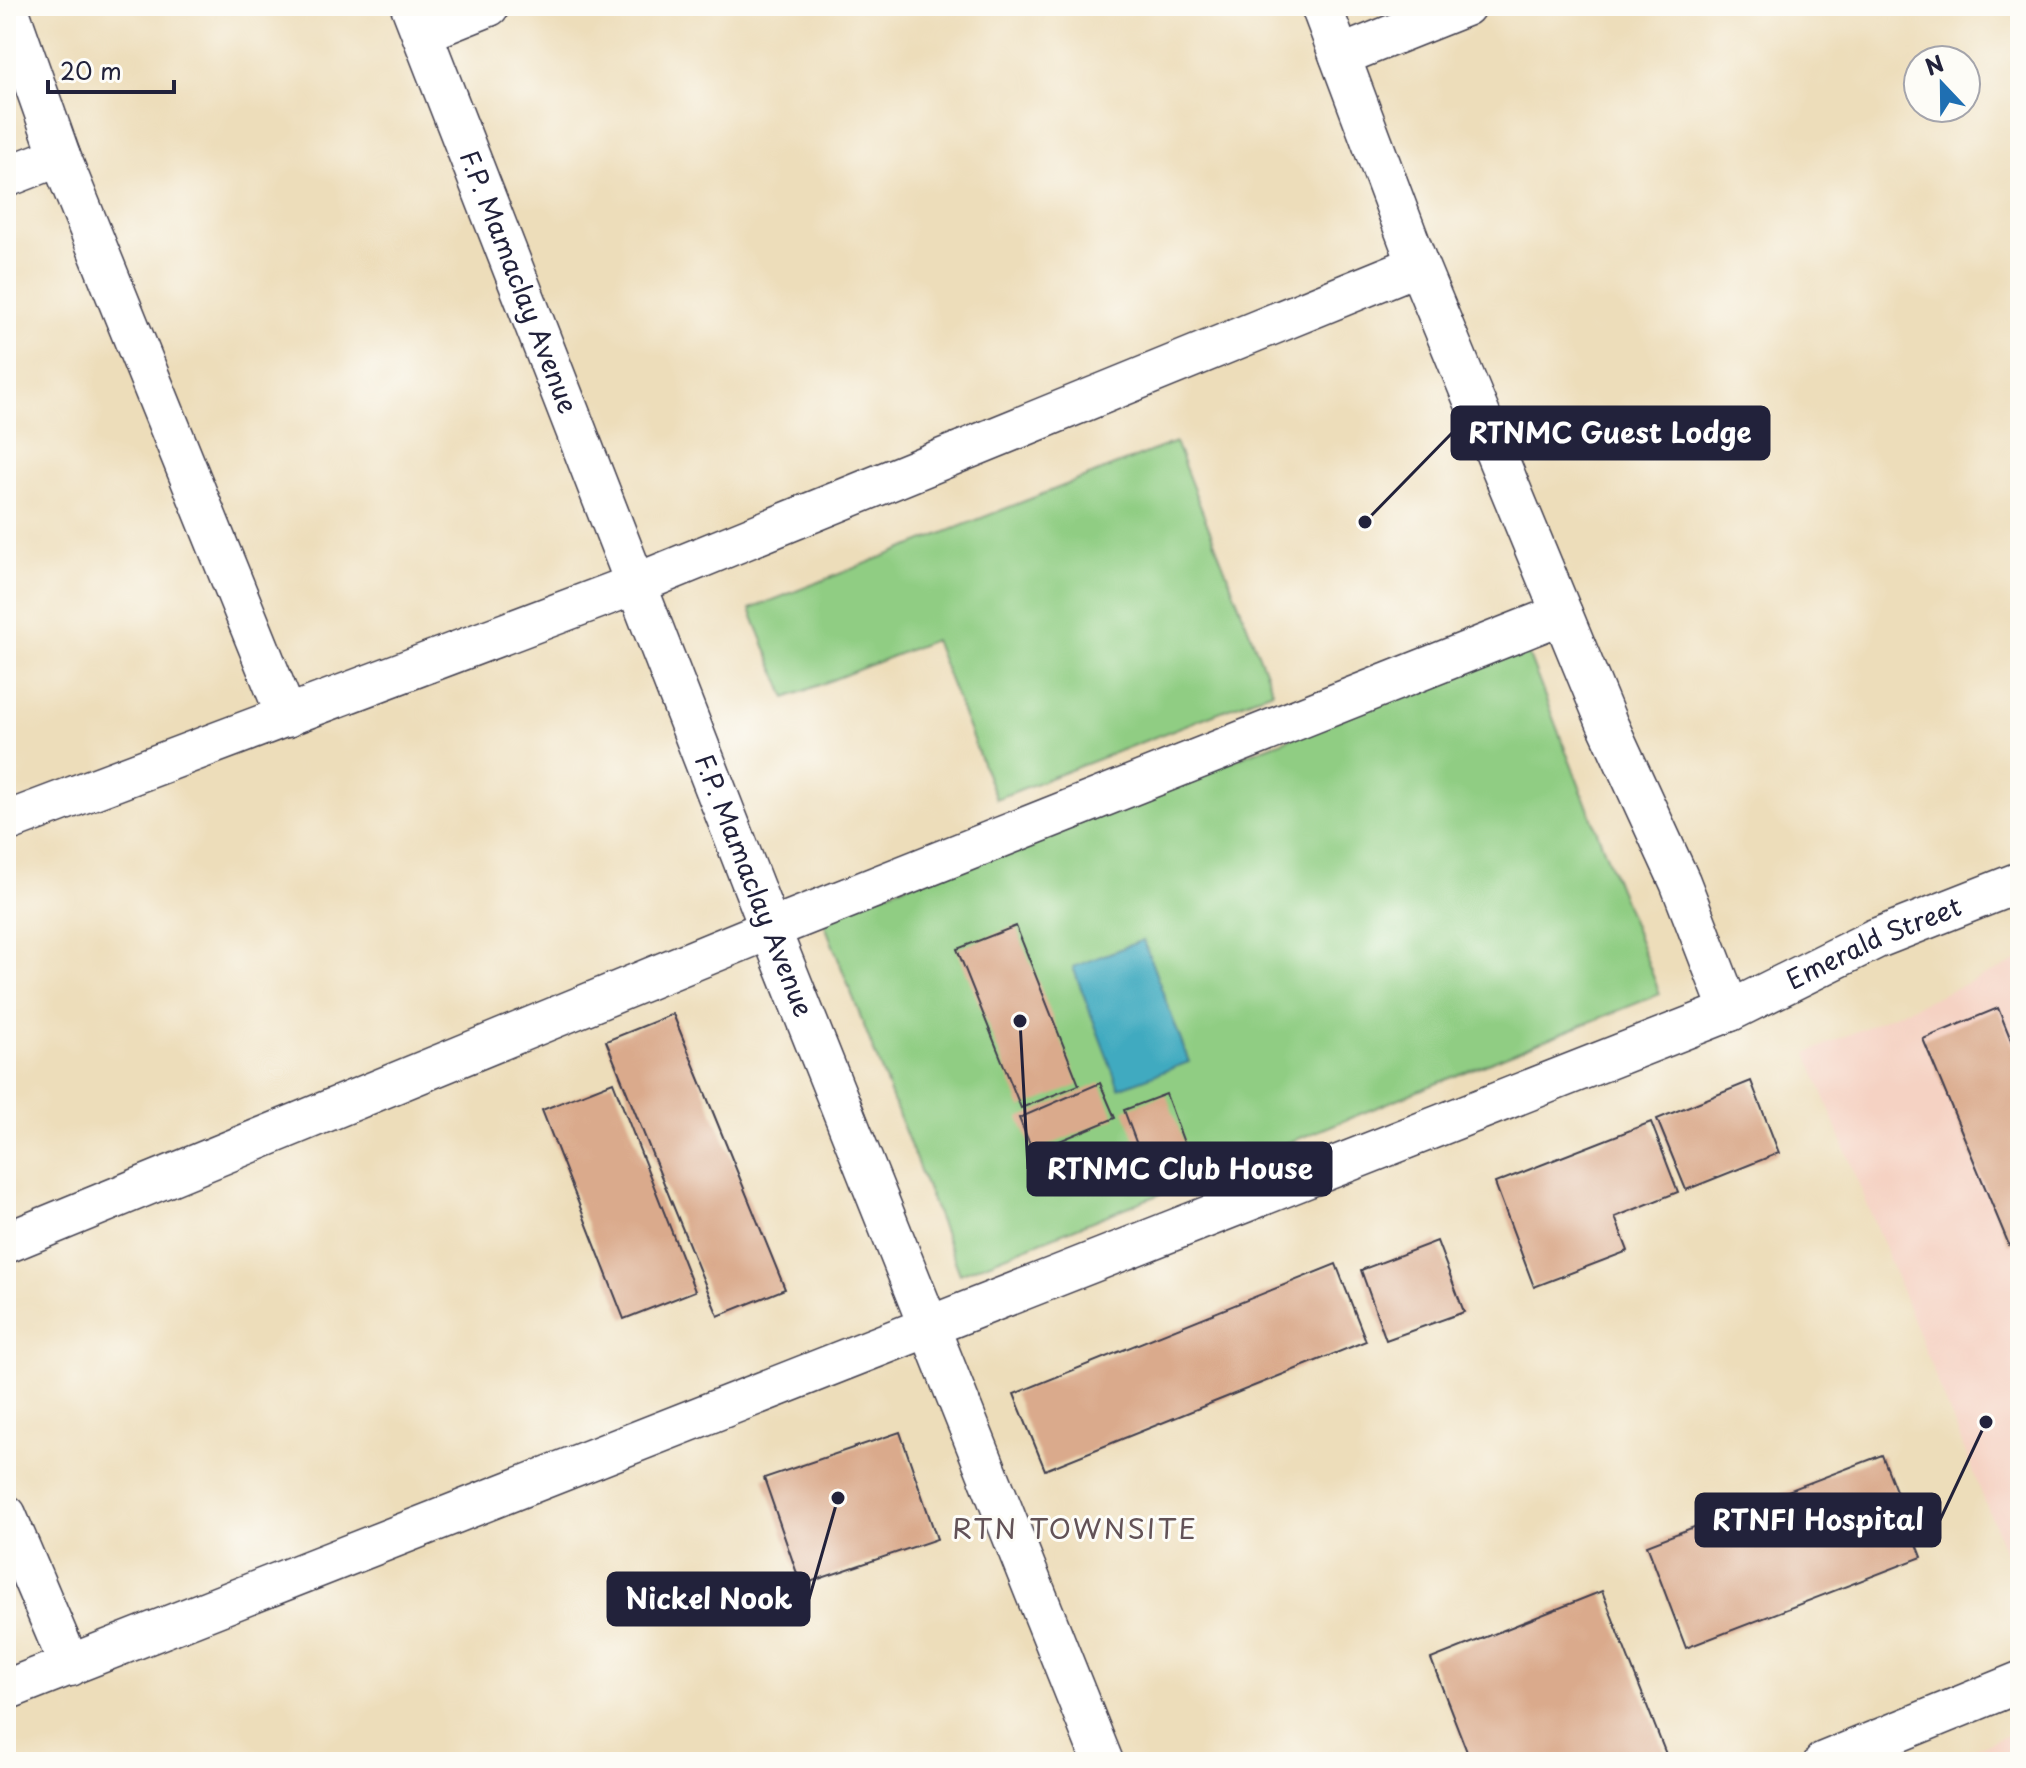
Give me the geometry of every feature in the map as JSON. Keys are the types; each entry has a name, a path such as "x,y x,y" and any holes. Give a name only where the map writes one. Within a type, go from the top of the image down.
{"street":[{"path":"7,6 60,156 287,717"},
{"path":"416,20 489,6"},
{"path":"1321,6 1418,265 1607,723 1680,882 1730,1011"},
{"path":"1340,56 1465,6"},
{"name":"F.P. Mamaclay Avenue","path":"416,20 770,929 1103,1762"},
{"path":"6,177 60,156"},
{"path":"6,822 636,584 1418,265"},
{"path":"6,1243 770,929 1562,614"},
{"name":"Emerald Street","path":"6,1690 1730,1011 1875,939 2020,882"},
{"path":"6,1515 70,1666"},
{"path":"1824,1762 2020,1682"}],"shaded area":[{"path":"2020,960 2020,1590 1807,1053"},
{"path":"2020,1730 2020,1762 1941,1762"}],"green space":[{"path":"1175,442 1273,691 996,799 934,640 786,698 750,609"},
{"path":"1526,648 1660,994 960,1274 822,917"}],"water":[{"path":"1143,940 1189,1062 1119,1088 1073,967"}],"building":[{"path":"1016,926 1079,1085 1021,1108 957,949"},
{"path":"1998,1008 2020,1062 2020,1241 2009,1245 1923,1039"},
{"path":"673,1014 785,1289 718,1316 606,1041"},
{"path":"1751,1081 1779,1153 1686,1190 1657,1119"},
{"path":"613,1082 695,1291 624,1319 542,1110"},
{"path":"1100,1083 1115,1118 1033,1152 1019,1118"},
{"path":"1166,1094 1187,1151 1145,1166 1124,1110"},
{"path":"1651,1122 1678,1192 1615,1217 1628,1251 1534,1287 1495,1183"},
{"path":"1437,1241 1464,1312 1386,1340 1361,1270"},
{"path":"1336,1264 1366,1341 1045,1470 1014,1394"},
{"path":"900,1432 937,1539 801,1585 764,1478"},
{"path":"1882,1455 1922,1557 1686,1648 1647,1545"},
{"path":"1602,1591 1669,1762 1471,1762 1431,1659"}],"place":[{"name":"RTNMC Guest Lodge","path":"1365,522"},
{"name":"RTNMC Club House","path":"1020,1021"},
{"name":"RTNFI Hospital","path":"1986,1422"},
{"name":"Nickel Nook","path":"838,1498"}],"district":[{"name":"RTN TOWNSITE","path":"1075,1529"}]}
